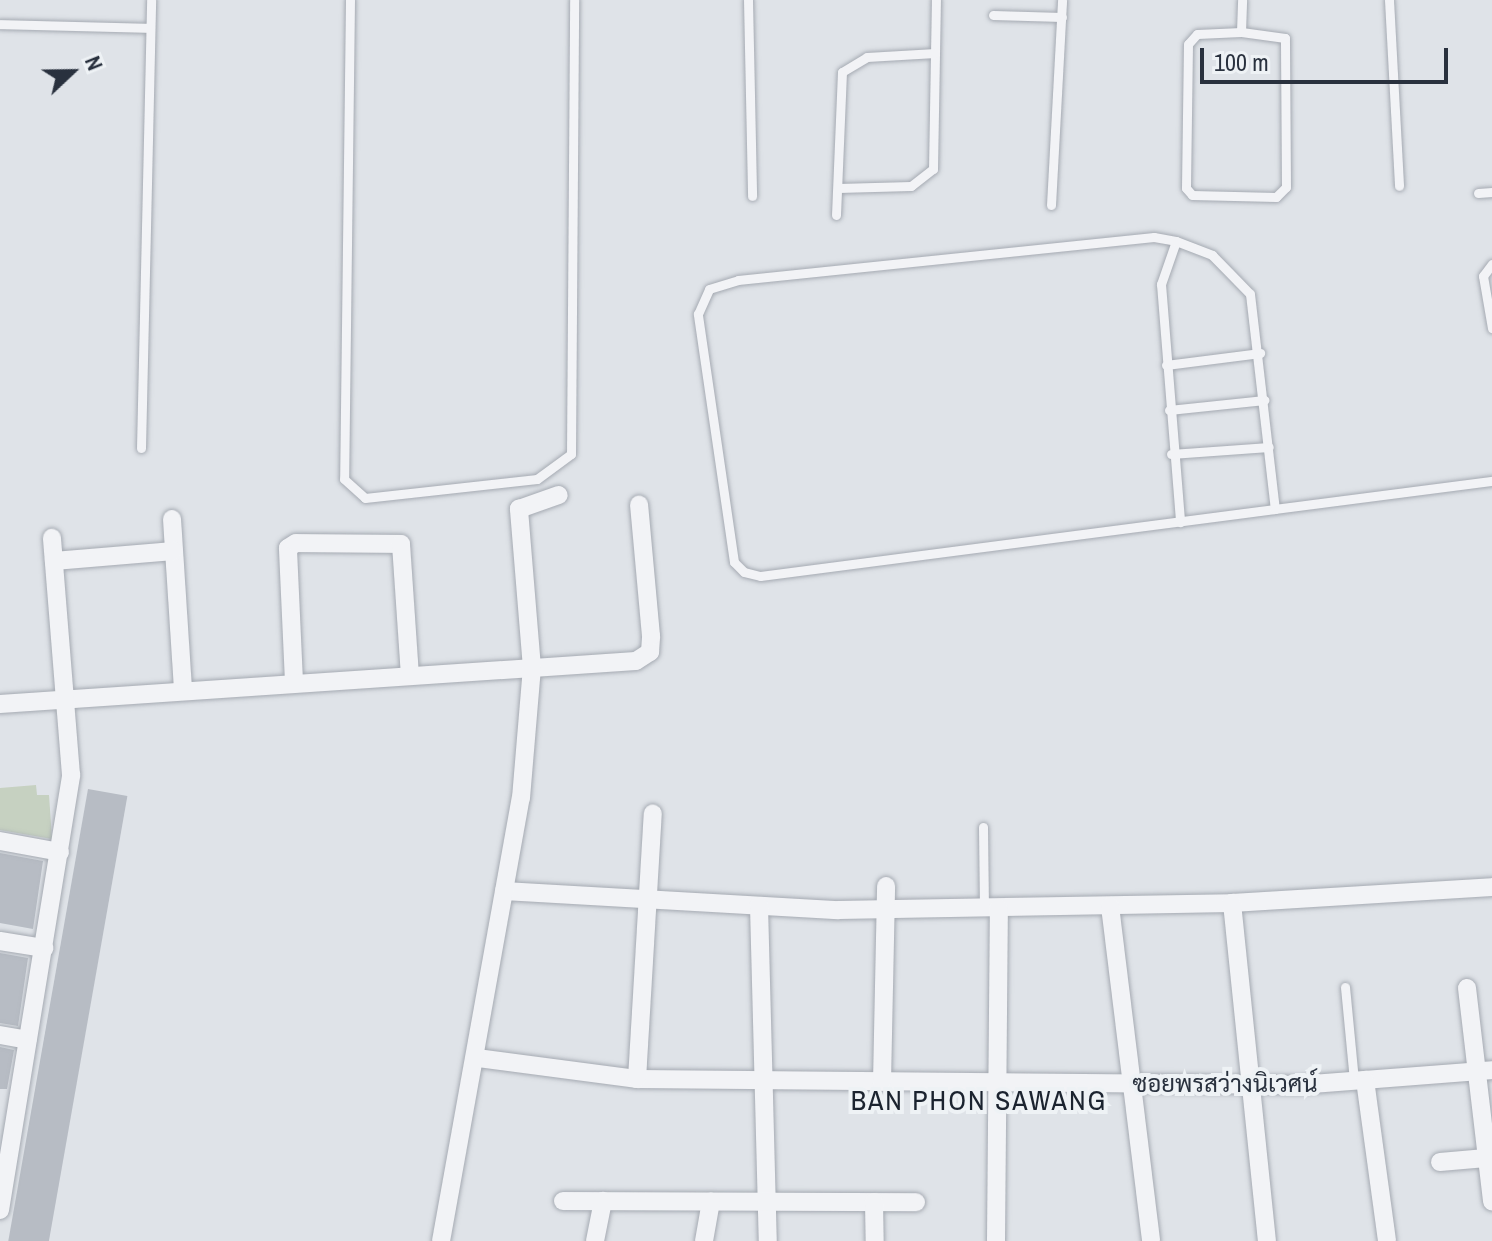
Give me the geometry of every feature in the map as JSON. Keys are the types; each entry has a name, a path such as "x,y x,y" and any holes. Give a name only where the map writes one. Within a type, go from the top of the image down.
{"street":[{"path":"441,1241 478,1058 504,891 532,668 519,509 559,495"},
{"path":"0,704 636,661 650,652 639,505"},
{"path":"172,519 183,690"},
{"path":"0,1210 7,1127 28,1040 71,775 52,538"},
{"path":"294,682 288,548 296,543 401,544 410,675"},
{"path":"54,561 174,551"},
{"path":"637,1079 653,813"},
{"path":"0,841 60,852"},
{"path":"882,1082 886,886"},
{"path":"504,891 884,910 1232,903 1492,887"},
{"path":"1232,903 1248,1085 1267,1241"},
{"path":"759,906 763,1080 770,1201 768,1241"},
{"path":"1110,906 1151,1241"},
{"path":"992,908 996,1241"},
{"path":"0,941 44,948"},
{"path":"1467,988 1483,1071 1486,1158 1492,1202"},
{"path":"0,1035 28,1040"},
{"name":"ซอยพรสว่างนิเวศน์","path":"478,1058 637,1079 1248,1085 1483,1071"},
{"path":"1359,1080 1387,1241"},
{"path":"1440,1162 1486,1158"},
{"path":"563,1201 916,1202"},
{"path":"595,1241 603,1201"},
{"path":"704,1241 711,1202"},
{"path":"874,1202 875,1241"}],"lane":[{"path":"141,448 151,0"},
{"path":"350,0 344,479 365,498 537,479 571,454 574,0"},
{"path":"748,0 752,196"},
{"path":"838,188 911,186 933,169 936,0"},
{"path":"1051,205 1062,0"},
{"path":"1241,32 1242,0"},
{"path":"1389,0 1399,186"},
{"path":"993,15 1062,17"},
{"path":"0,24 150,28"},
{"path":"1241,32 1285,38 1286,187 1276,197 1192,195 1186,188 1188,44 1197,34 1241,32"},
{"path":"836,215 842,72 867,57 935,53"},
{"path":"1478,193 1492,192"},
{"path":"1275,509 1260,353 1250,294 1212,255 1176,241 1154,237 738,280 709,289 698,314 734,562 744,572 760,576 1492,481"},
{"path":"1176,241 1161,284 1171,454 1180,522"},
{"path":"1492,264 1483,276 1492,328"},
{"path":"1166,365 1260,353"},
{"path":"1169,410 1264,400"},
{"path":"1171,454 1269,447"},
{"path":"983,827 992,908"},
{"path":"1345,987 1359,1080"}],"green space":[{"path":"36,785 37,795 49,795 52,839 0,830 0,788"}],"building":[{"path":"88,789 127,796 49,1241 8,1241"},
{"path":"0,853 43,861 33,929 0,923"},
{"path":"0,953 28,958 18,1026 0,1023"},
{"path":"0,1047 14,1050 7,1089 0,1089"}],"district":[{"name":"BAN PHON SAWANG","path":"979,1100"}]}
